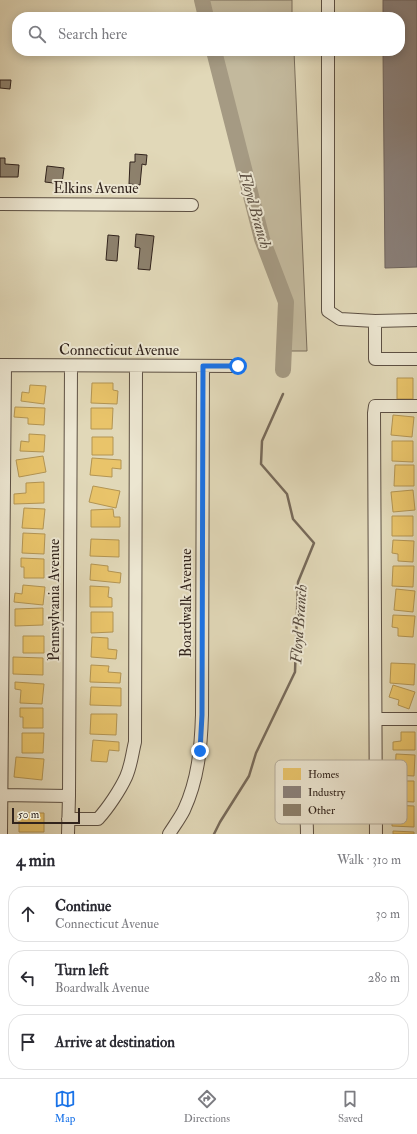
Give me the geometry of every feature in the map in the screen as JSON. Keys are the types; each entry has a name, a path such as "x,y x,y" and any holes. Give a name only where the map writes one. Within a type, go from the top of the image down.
{"street":[{"path":"328,0 328,12"},
{"path":"328,56 328,311 340,319 375,321 417,320"},
{"name":"Elkins Avenue","path":"0,204 192,205"},
{"path":"375,321 375,359 417,359"},
{"path":"1,834 2,365"},
{"name":"Connecticut Avenue","path":"2,365 238,366"},
{"name":"Pennsylvania Avenue","path":"68,834 71,366"},
{"path":"68,819 98,820 126,777 131,763 135,742 136,366"},
{"name":"Boardwalk Avenue","path":"170,834 183,812 190,796 196,776 200,751 202,715 203,366"},
{"path":"376,760 374,413 375,406 417,406"},
{"path":"376,719 417,719"},
{"path":"1,795 69,796"}],"shaded area":[{"path":"203,0 292,0 292,12 205,12"},
{"path":"217,56 294,56 307,351 282,351 278,295 269,263 258,234 249,189"}],"building: Homes":[{"path":"397,378 413,378 413,399 397,399"},
{"path":"92,383 113,383 113,390 118,391 117,404 91,403"},
{"path":"30,385 46,386 44,404 21,401 22,392 29,393"},
{"path":"15,407 45,408 44,425 28,424 28,418 14,417"},
{"path":"91,408 113,408 112,429 91,429"},
{"path":"393,415 414,417 412,437 391,435"},
{"path":"29,434 45,435 44,452 20,451 21,441 29,442"},
{"path":"92,437 113,437 113,455 92,455"},
{"path":"392,441 413,441 413,462 392,461"},
{"path":"43,456 46,472 19,477 16,460"},
{"path":"92,458 121,460 121,469 112,468 112,477 90,475"},
{"path":"395,465 414,465 414,486 394,486"},
{"path":"44,482 44,503 14,504 14,494 26,493 26,483"},
{"path":"93,486 120,491 116,508 89,502"},
{"path":"413,490 415,510 393,512 391,492"},
{"path":"24,508 45,509 43,529 22,528"},
{"path":"113,509 114,517 120,517 120,527 91,527 91,510"},
{"path":"392,516 413,516 413,536 392,536"},
{"path":"23,533 45,534 44,554 22,553"},
{"path":"91,539 119,540 119,557 90,556"},
{"path":"393,540 414,541 413,562 398,561 398,554 392,553"},
{"path":"21,558 44,559 44,578 24,578 24,567 21,567"},
{"path":"91,564 108,566 108,571 121,573 120,583 90,580"},
{"path":"393,566 414,566 413,587 392,586"},
{"path":"23,585 45,587 43,605 14,602 15,593 22,594"},
{"path":"90,586 109,587 108,597 112,598 112,607 90,607"},
{"path":"396,589 415,591 413,612 394,610"},
{"path":"43,608 43,625 15,626 15,609"},
{"path":"91,612 113,612 113,632 91,633"},
{"path":"393,615 415,616 413,637 398,636 398,628 392,627"},
{"path":"23,636 44,636 44,653 23,653"},
{"path":"92,637 108,638 108,649 117,650 116,659 91,657"},
{"path":"13,657 43,658 43,675 13,674"},
{"path":"391,663 415,664 414,685 390,683"},
{"path":"91,665 109,666 108,672 121,673 120,683 90,682"},
{"path":"15,682 44,684 42,704 20,703 21,690 15,689"},
{"path":"393,685 415,692 409,709 398,705 399,700 389,697"},
{"path":"91,687 121,688 121,706 90,705"},
{"path":"20,708 43,708 43,728 23,728 23,717 20,717"},
{"path":"91,714 117,714 116,735 90,734"},
{"path":"401,732 415,732 415,750 393,750 393,742 401,741"},
{"path":"22,733 44,733 43,753 22,753"},
{"path":"93,740 119,742 119,751 109,750 107,762 91,761"},
{"path":"396,754 415,755 414,776 407,776 407,760 396,760"},
{"path":"16,757 44,759 42,780 14,777"},
{"path":"407,781 414,781 414,802 407,802"},
{"path":"407,806 414,806 414,827 392,826 392,824 407,824"},
{"path":"19,813 44,813 44,832 19,832"},
{"path":"393,831 414,832 414,834 393,834"}],"building: Industry":[{"path":"383,0 417,0 417,267 385,268 383,56 405,56 405,12 383,12"}],"building: Other":[{"path":"0,80 11,80 10,89 0,88"},
{"path":"135,154 147,155 146,165 142,164 140,185 129,184 130,162 135,162"},
{"path":"0,158 5,158 5,164 19,165 18,177 0,177"},
{"path":"47,166 64,168 62,184 45,182"},
{"path":"136,234 154,236 150,270 138,269 140,248 135,247"},
{"path":"108,235 119,236 117,261 106,260"}],"waterway":[{"name":"Floyd Branch","path":"202,0 205,12"},
{"name":"Floyd Branch","path":"215,56 262,239 286,302 283,370"},
{"name":"Floyd Branch","path":"214,834 249,776 256,753 295,672 298,582 314,543 293,519 287,494 261,464 262,441 283,394"}],"route":[{"path":"200,751 202,715 203,366 238,366"}]}
